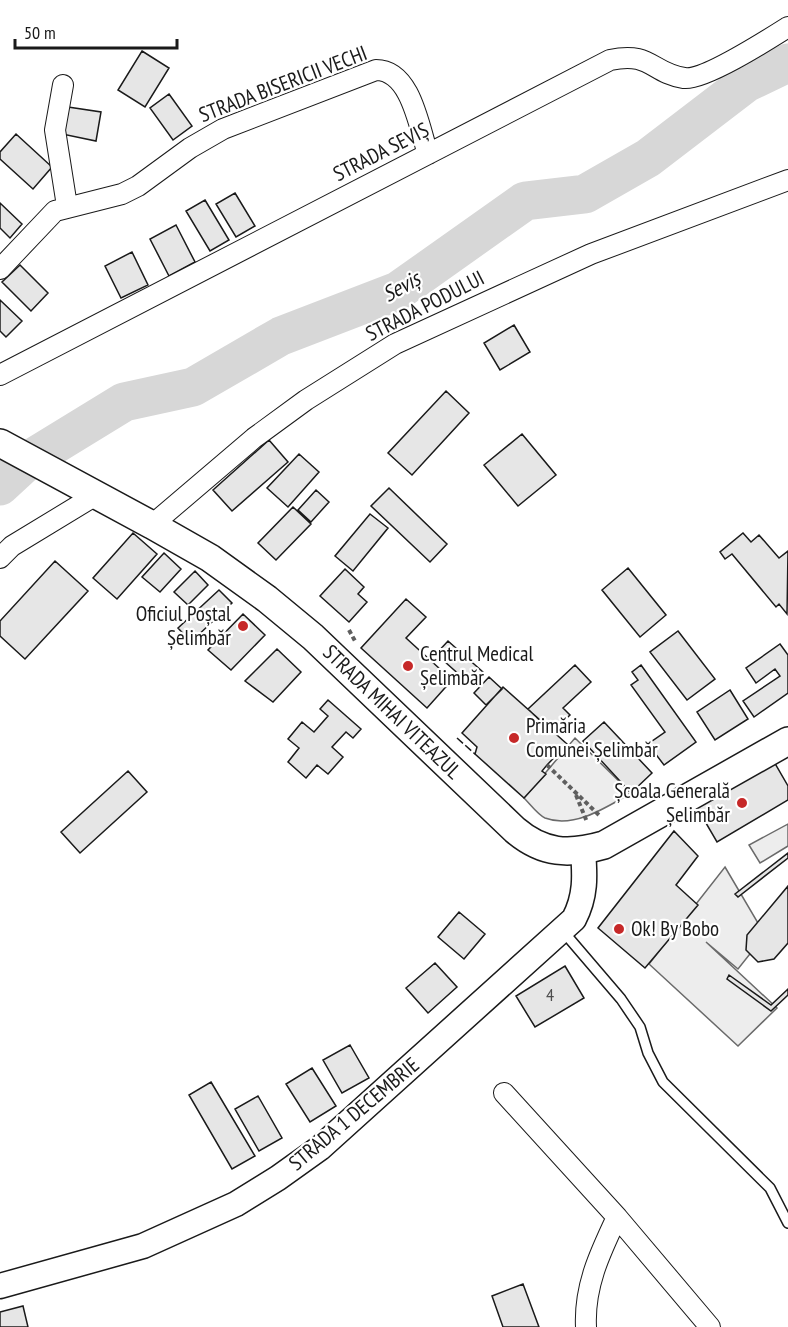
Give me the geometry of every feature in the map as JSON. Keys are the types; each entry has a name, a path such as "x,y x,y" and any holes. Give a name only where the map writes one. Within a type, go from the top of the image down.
{"main road":[{"name":"STRADA MIHAI VITEAZUL","path":"1,444 210,558 267,599 313,637 527,840 558,852 583,851 604,845 788,741"}],"street":[{"name":"STRADA SEVIȘ","path":"0,375 610,60 630,56 649,61 666,72 686,78 706,74 788,27"},
{"name":"STRADA BISERICII VECHI","path":"0,268 55,211 67,206 122,194 138,186 190,148 223,129 376,70 388,70 398,78 409,98 428,154"},
{"path":"63,85 55,130 67,206"},
{"name":"STRADA PODULUI","path":"152,525 254,438 306,400 395,344 591,254 788,180"},
{"path":"0,558 12,546 96,495"},
{"name":"STRADA 1 DECEMBRIE","path":"0,1286 143,1246 236,1204 320,1148 574,919 581,905 586,883 583,851"},
{"path":"504,1093 617,1217 710,1327"},
{"path":"586,1327 585,1308 588,1288 596,1262 617,1217"}],"lane":[{"path":"562,930 621,999 640,1028 648,1053 663,1082 770,1188 788,1223"}],"path":[{"path":"349,630 355,641"},
{"path":"547,765 601,817"},
{"path":"574,792 588,822"}],"shaded area":[{"path":"575,738 631,793 579,819 556,821 545,818 524,798"},
{"path":"788,824 788,846 760,863 749,845"},
{"path":"725,867 765,935 738,969 706,942 777,1008 738,1046 649,964"}],"building":[{"path":"142,51 169,68 145,107 118,90"},
{"path":"169,94 192,126 173,140 150,108"},
{"path":"68,107 101,112 96,141 62,134"},
{"path":"16,134 52,167 33,189 0,159 0,152"},
{"path":"235,193 255,226 236,237 216,204"},
{"path":"205,200 229,240 210,251 186,211"},
{"path":"0,203 22,224 10,238 0,228"},
{"path":"176,225 195,262 169,276 150,239"},
{"path":"132,252 148,285 121,298 105,266"},
{"path":"20,265 48,293 31,311 2,282"},
{"path":"0,300 22,321 6,337 0,331"},
{"path":"514,325 530,352 500,370 484,343"},
{"path":"446,391 469,413 412,475 388,453"},
{"path":"522,434 556,475 518,506 484,465"},
{"path":"269,440 288,462 232,511 213,490"},
{"path":"299,454 319,472 288,507 267,488"},
{"path":"389,488 447,544 430,562 371,506"},
{"path":"316,490 329,502 311,522 298,510"},
{"path":"293,507 311,524 276,560 258,543"},
{"path":"370,514 388,528 353,571 335,556"},
{"path":"133,533 157,554 117,599 93,578"},
{"path":"743,533 751,542 759,535 779,558 788,551 787,614 779,604 776,607 732,554 725,559 720,552"},
{"path":"164,553 181,569 160,592 142,577"},
{"path":"55,561 88,591 25,659 0,636 0,621"},
{"path":"628,568 666,615 640,637 602,590"},
{"path":"345,569 364,587 358,594 367,602 349,622 320,596"},
{"path":"195,571 208,585 188,605 174,592"},
{"path":"219,590 232,603 191,642 178,628"},
{"name":"Centrul Medical Șelimbăr","path":"406,599 426,617 406,638 452,680 427,708 361,648"},
{"path":"243,614 265,635 231,670 208,650"},
{"path":"678,631 715,679 687,700 650,652"},
{"path":"448,641 483,672 471,685 436,654"},
{"path":"780,644 788,655 788,693 754,717 743,701 780,676 775,669 756,683 746,668"},
{"path":"277,649 301,672 273,702 245,681"},
{"path":"575,665 591,682 563,708 570,715 552,732 528,709"},
{"path":"641,665 696,742 664,765 648,744 665,732 631,685 638,680 632,672"},
{"path":"489,677 502,689 486,705 474,693"},
{"name":"Primăria Comunei Șelimbăr","path":"503,687 567,744 542,771 546,774 524,798 475,754 477,747 462,733"},
{"path":"730,690 748,719 715,740 697,712"},
{"path":"328,700 361,729 353,738 346,732 332,747 343,757 328,774 317,765 306,778 288,762 299,748 288,739 302,722 314,732 328,716 320,709"},
{"path":"604,722 652,773 631,793 583,741"},
{"name":"Școala Generală Șelimbăr","path":"773,760 788,786 788,800 717,842 696,806"},
{"path":"128,771 147,792 80,853 61,832"},
{"path":"674,831 698,856 676,885 698,905 645,968 598,928"},
{"path":"788,853 788,858 738,897 735,894"},
{"path":"788,886 788,943 774,959 758,962 746,950 747,935"},
{"path":"459,912 485,934 464,959 438,937"},
{"path":"435,963 457,987 428,1013 406,988"},
{"path":"565,966 584,998 535,1027 516,996"},
{"path":"729,975 771,1005 788,989 788,995 771,1011 727,979"},
{"path":"350,1045 369,1078 342,1093 323,1060"},
{"path":"312,1068 336,1106 310,1122 286,1084"},
{"path":"211,1082 255,1156 232,1169 189,1095"},
{"path":"258,1096 282,1138 259,1151 235,1109"},
{"path":"523,1284 539,1327 503,1327 492,1296"},
{"path":"23,1306 28,1327 0,1327 0,1312"}],"waterway":[{"name":"Seviș","path":"0,486 26,462 124,402 193,387 281,336 398,291 525,201 585,194 648,158 746,83 788,63"}],"fence":[{"path":"457,738 475,754"}],"place":[{"name":"Oficiul Poștal Șelimbăr","path":"243,626"},
{"name":"Centrul Medical Șelimbăr","path":"408,666"},
{"name":"Primăria Comunei Șelimbăr","path":"514,738"},
{"name":"Școala Generală Șelimbăr","path":"742,803"},
{"name":"Ok! By Bobo","path":"619,929"}]}
